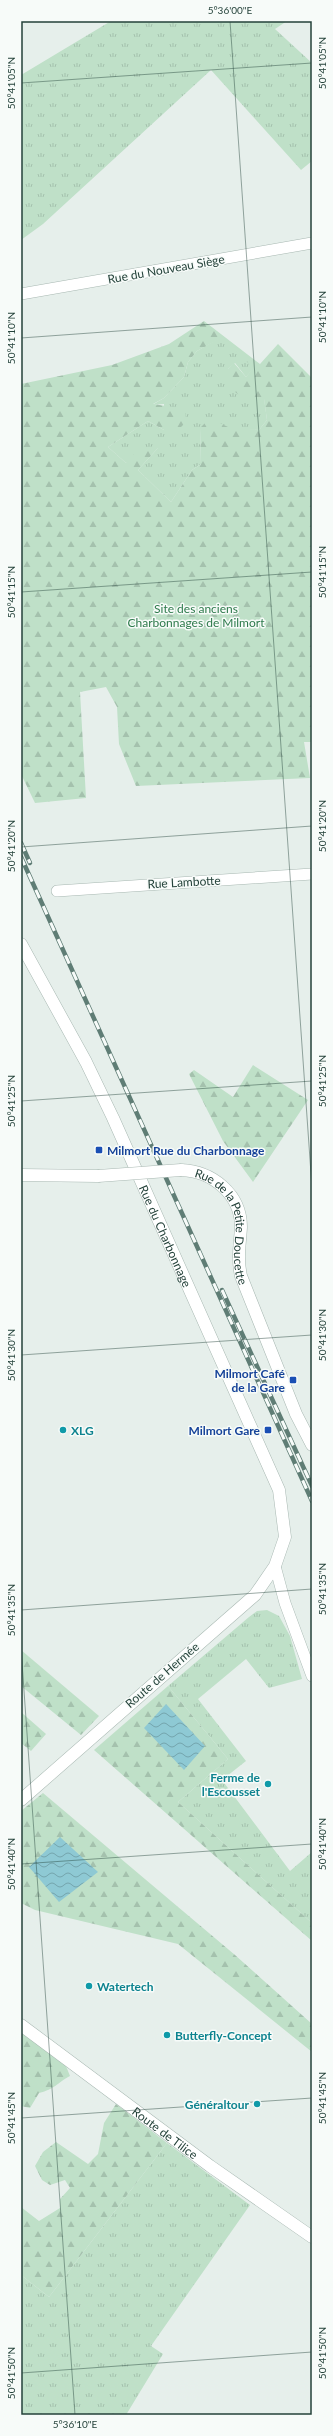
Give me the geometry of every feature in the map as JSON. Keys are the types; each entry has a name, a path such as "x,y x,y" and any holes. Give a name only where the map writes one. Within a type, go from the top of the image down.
{"street":[{"name":"Rue du Nouveau Siège","path":"21,294 312,243"},
{"name":"Rue Lambotte","path":"57,891 312,874"},
{"name":"Rue du Charbonnage","path":"21,944 92,1074 280,1490 285,1537"},
{"name":"Rue de la Petite Doucette","path":"21,1175 98,1176 182,1170 209,1176 224,1187 233,1200 241,1225 238,1257 241,1276 302,1428 312,1445"},
{"name":"Route de Hermée","path":"21,1800 255,1595 275,1566 285,1537"},
{"path":"275,1566 285,1603 312,1676"},
{"name":"Route de Tilice","path":"21,2025 210,2166 312,2237"}],"green space":[{"path":"111,21 287,21 275,29 312,63 312,161 301,170 211,70 43,224 21,240 21,75"},
{"name":"Site des anciens Charbonnages de Milmort","path":"204,321 260,364 278,344 312,378 312,742 304,742 310,778 136,786 119,744 117,707 106,687 80,692 86,798 35,803 21,774 21,384 112,365 169,344","holes":["223,337 253,368 246,377 234,363 228,369 229,378 231,385 237,394 248,398 264,399 267,420 259,430 228,427 210,418 200,428 201,464 192,470 171,502 138,470 158,448 143,448 136,452 126,463 108,447 148,421 164,430 178,430 186,422 185,409 153,404 164,398 184,377 188,362 197,351"]},
{"path":"223,336 254,368 246,377 235,363 228,369 264,398 267,420 259,430 200,428 201,464 192,470 171,502 138,470 158,448 126,463 108,447 148,421 164,430 164,404 152,405 164,398 184,377 188,362 197,351"},
{"path":"253,1065 308,1100 253,1182 223,1141 189,1074 194,1070 233,1097"},
{"path":"267,1610 279,1616 290,1636 302,1679 269,1688 246,1659 198,1699 246,1761 222,1780 290,1871 312,1852 312,1923 178,1802 228,1759 168,1686 249,1617 257,1611"},
{"path":"21,1650 99,1716 81,1735 21,1686"},
{"path":"168,1686 228,1759 178,1802 312,1923 312,1941 94,1750"},
{"path":"21,1712 46,1734 31,1751 21,1743"},
{"path":"43,1793 235,1955 312,2024 312,2052 178,1944 35,1910 21,1903 21,1811"},
{"path":"21,2025 62,2056 70,2076 52,2088 39,2093 30,2108 21,2106"},
{"path":"116,2104 167,2143 49,2297 21,2275 21,2207 39,2221 60,2208 60,2199 70,2188 65,2180 50,2185 42,2180 35,2166 43,2152 56,2142 88,2164 98,2154 104,2123"},
{"path":"167,2143 250,2205 151,2346 163,2354 126,2415 21,2415 21,2275 49,2297"}],"water":[{"path":"166,1704 205,1746 184,1770 144,1728"},
{"path":"60,1837 98,1872 59,1902 29,1867"}],"railway":[{"path":"21,843 30,863"},
{"path":"21,857 312,1501"},
{"path":"222,1290 312,1486"}],"place":[{"name":"Milmort Rue du Charbonnage","path":"99,1150"},
{"name":"Milmort Café de la Gare","path":"293,1380"},
{"name":"XLG","path":"63,1430"},
{"name":"Milmort Gare","path":"268,1430"},
{"name":"Ferme de l'Escousset","path":"268,1784"},
{"name":"Watertech","path":"89,1986"},
{"name":"Butterfly-Concept","path":"167,2035"},
{"name":"Généraltour","path":"257,2104"}]}
